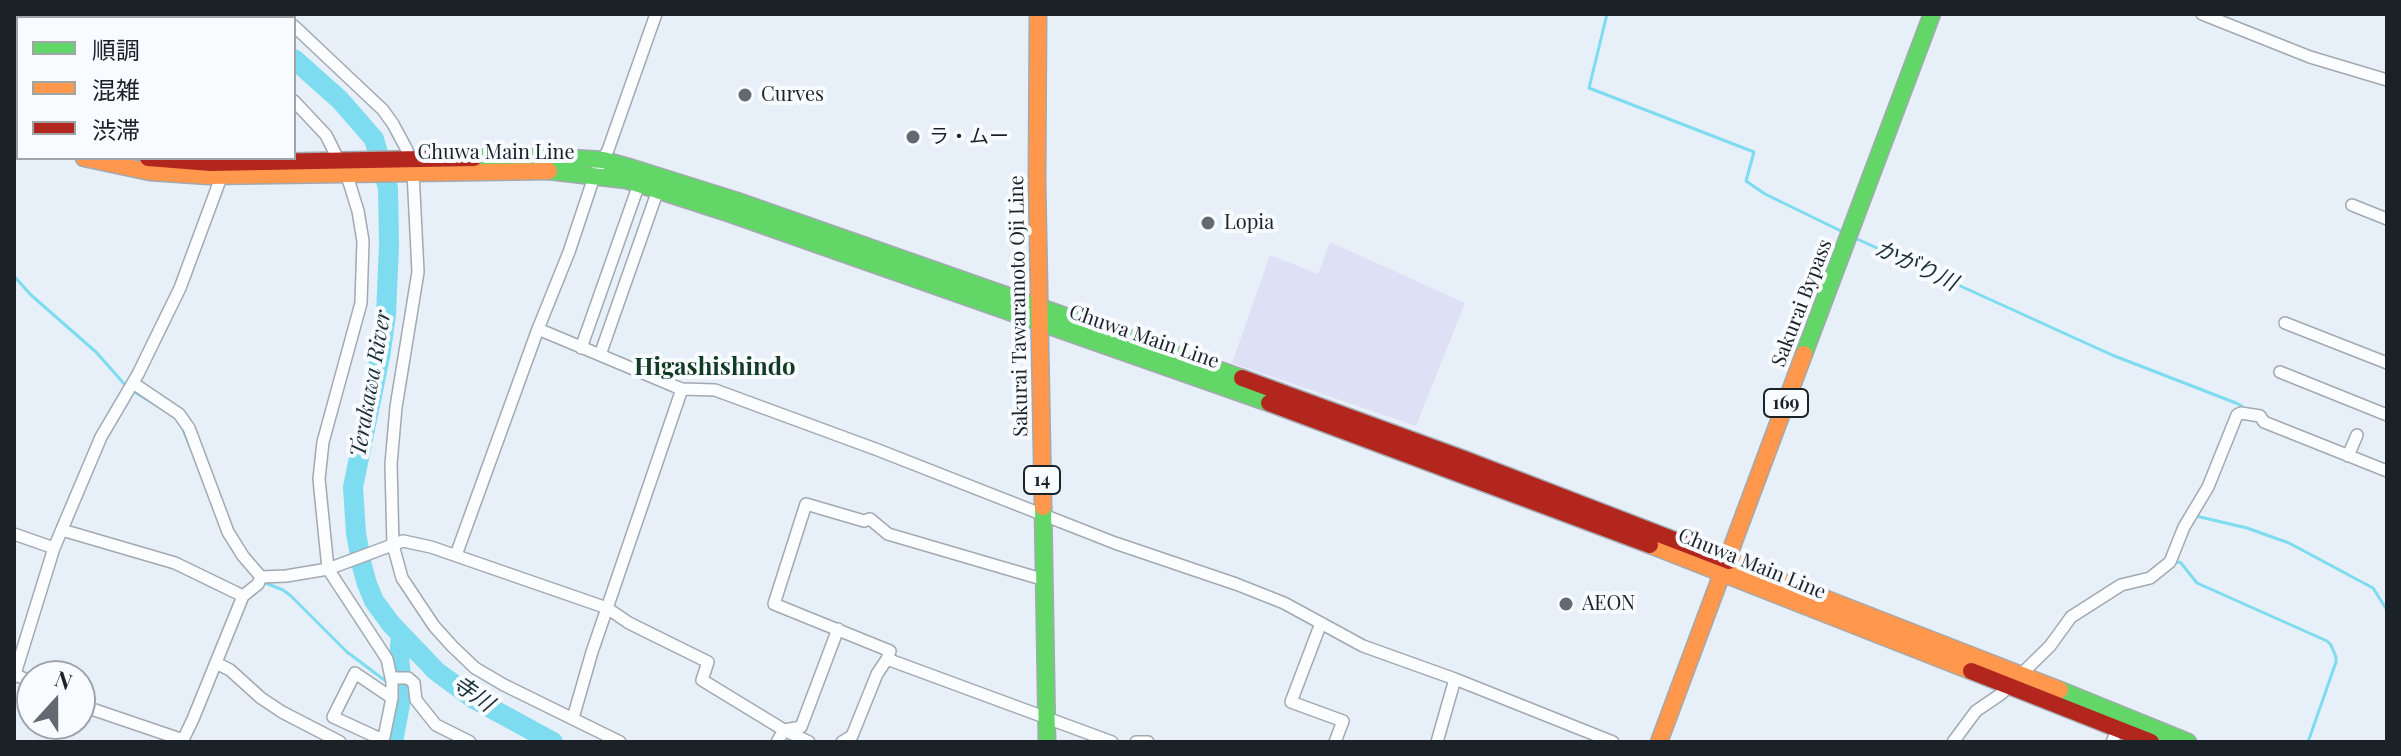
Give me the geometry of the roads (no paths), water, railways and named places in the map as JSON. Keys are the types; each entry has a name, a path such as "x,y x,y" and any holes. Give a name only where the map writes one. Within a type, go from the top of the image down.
{"main road":[{"name":"Sakurai Tawaramoto Oji Line","path":"1038,14 1039,314 1047,742"},
{"name":"Sakurai Bypass","path":"1659,742 1932,14"},
{"name":"Chuwa Main Line","path":"93,160 150,172 225,166"},
{"name":"Chuwa Main Line","path":"162,160 225,166 410,166 555,171 599,167 737,201 1724,567 2014,680 2188,742"},
{"name":"Chuwa Main Line","path":"599,167 639,184 1039,314"},
{"name":"Chuwa Main Line","path":"2014,680 2115,736 2142,740"}],"street":[{"path":"456,555 656,14"},
{"path":"2202,14 2310,57 2387,80"},
{"path":"296,28 383,110 393,124 410,166 418,272 396,407 391,464 390,546 406,586 434,626 475,668 620,742"},
{"path":"296,103 326,135 343,167 358,211 363,241 361,303 322,454 319,479 331,568 387,659 391,687 383,741 333,717 355,673 391,687 408,678 414,683 416,700 436,725 470,742"},
{"path":"14,675 18,650 54,548 101,437 131,386 180,288 225,166"},
{"path":"581,348 639,184"},
{"path":"600,355 658,190"},
{"path":"2352,205 2387,219"},
{"path":"2285,323 2387,363"},
{"path":"538,329 682,389 715,390 1115,543 1236,584 1284,603 1363,646 1613,742"},
{"path":"2280,372 2387,415"},
{"path":"131,386 179,414 189,428 228,532 259,580"},
{"path":"573,718 682,389"},
{"path":"1953,742 1976,711 2050,646 2071,617 2121,585 2150,578 2170,562 2184,527 2208,487 2237,415 2260,416 2264,422 2387,470"},
{"path":"2348,456 2357,435"},
{"path":"842,742 852,736 877,674 890,651 774,604 806,504 864,521 870,519 888,534 1045,580"},
{"path":"62,530 175,563 243,596"},
{"path":"14,534 54,548"},
{"path":"96,711 182,741 243,596 259,580 331,568 403,541 456,555 607,608 629,623 708,662 702,680 809,742"},
{"path":"1321,623 1291,702 1343,721 1335,742"},
{"path":"777,742 784,730 801,727 838,629"},
{"path":"887,659 1112,742"},
{"path":"216,663 230,670 282,712 340,742"},
{"path":"1437,742 1455,679"},
{"path":"1136,742 1148,742"}],"waterway":[{"name":"かがり川","path":"1607,14 1589,88 1754,152 1746,181 1765,194 1841,231"},
{"name":"Terakawa River","path":"296,61 340,100 374,139 388,188 386,315 353,487 356,533 367,584 374,601 391,624 436,671 474,699 553,742"},
{"name":"かがり川","path":"1855,238 2112,355 2236,403 2242,406 2241,409"},
{"path":"14,276 96,352 127,387"},
{"path":"133,391 164,410"},
{"path":"181,425 192,451"},
{"path":"2196,516 2247,528 2289,543 2373,588 2387,610"},
{"path":"2175,561 2181,563 2197,583 2331,645 2336,662 2308,742"},
{"path":"263,582 291,596 347,652 387,682"},
{"path":"393,742 401,699 401,636"}],"place":[{"name":"Curves","path":"745,95"},
{"name":"ラ・ムー","path":"913,137"},
{"name":"Lopia","path":"1208,223"},
{"name":"AEON","path":"1566,604"}],"district":[{"name":"Higashishindo","path":"715,368"}],"water label":[{"name":"寺川","path":"473,694"}]}
